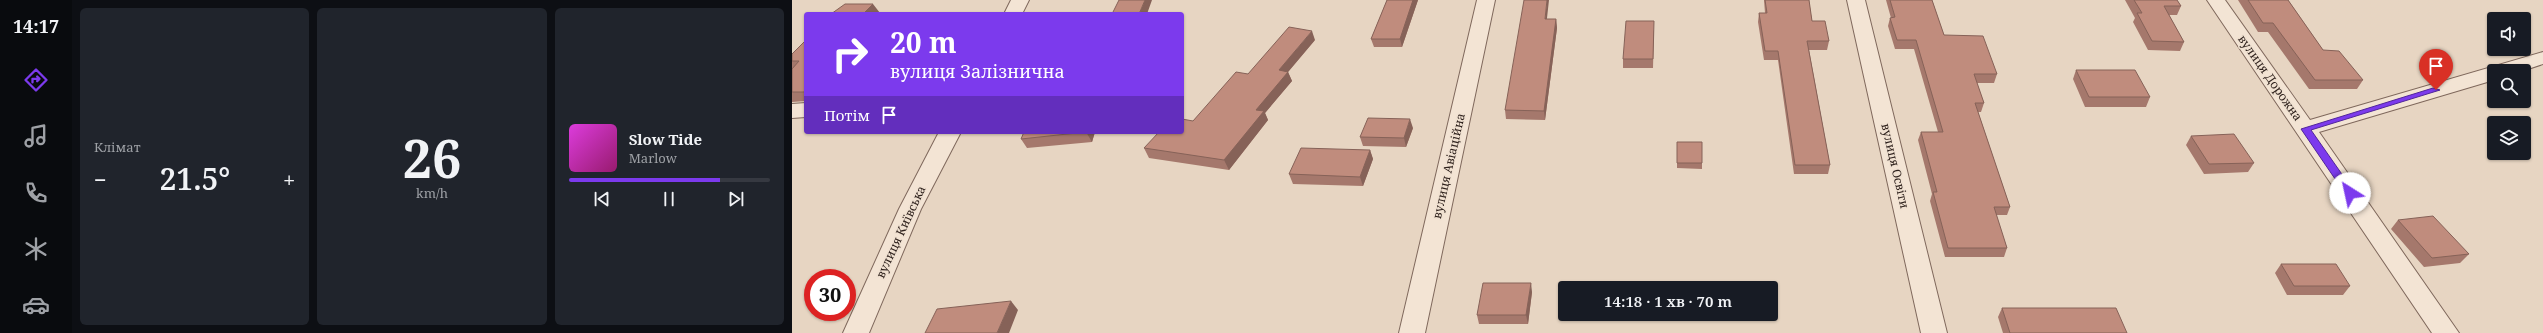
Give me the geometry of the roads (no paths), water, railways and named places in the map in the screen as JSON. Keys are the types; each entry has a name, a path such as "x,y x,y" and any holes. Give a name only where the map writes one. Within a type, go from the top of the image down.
{"street":[{"path":"1014,12 1020,0"},
{"name":"вулиця Авіаційна","path":"1412,333 1486,0"},
{"name":"вулиця Освіти","path":"1856,0 1934,333"},
{"name":"вулиця Дорожна","path":"2216,0 2446,333"},
{"path":"2523,64 2543,58"},
{"path":"2306,129 2487,75"},
{"path":"792,110 804,110"},
{"name":"вулиця Київська","path":"856,333 910,209 949,134"}]}
